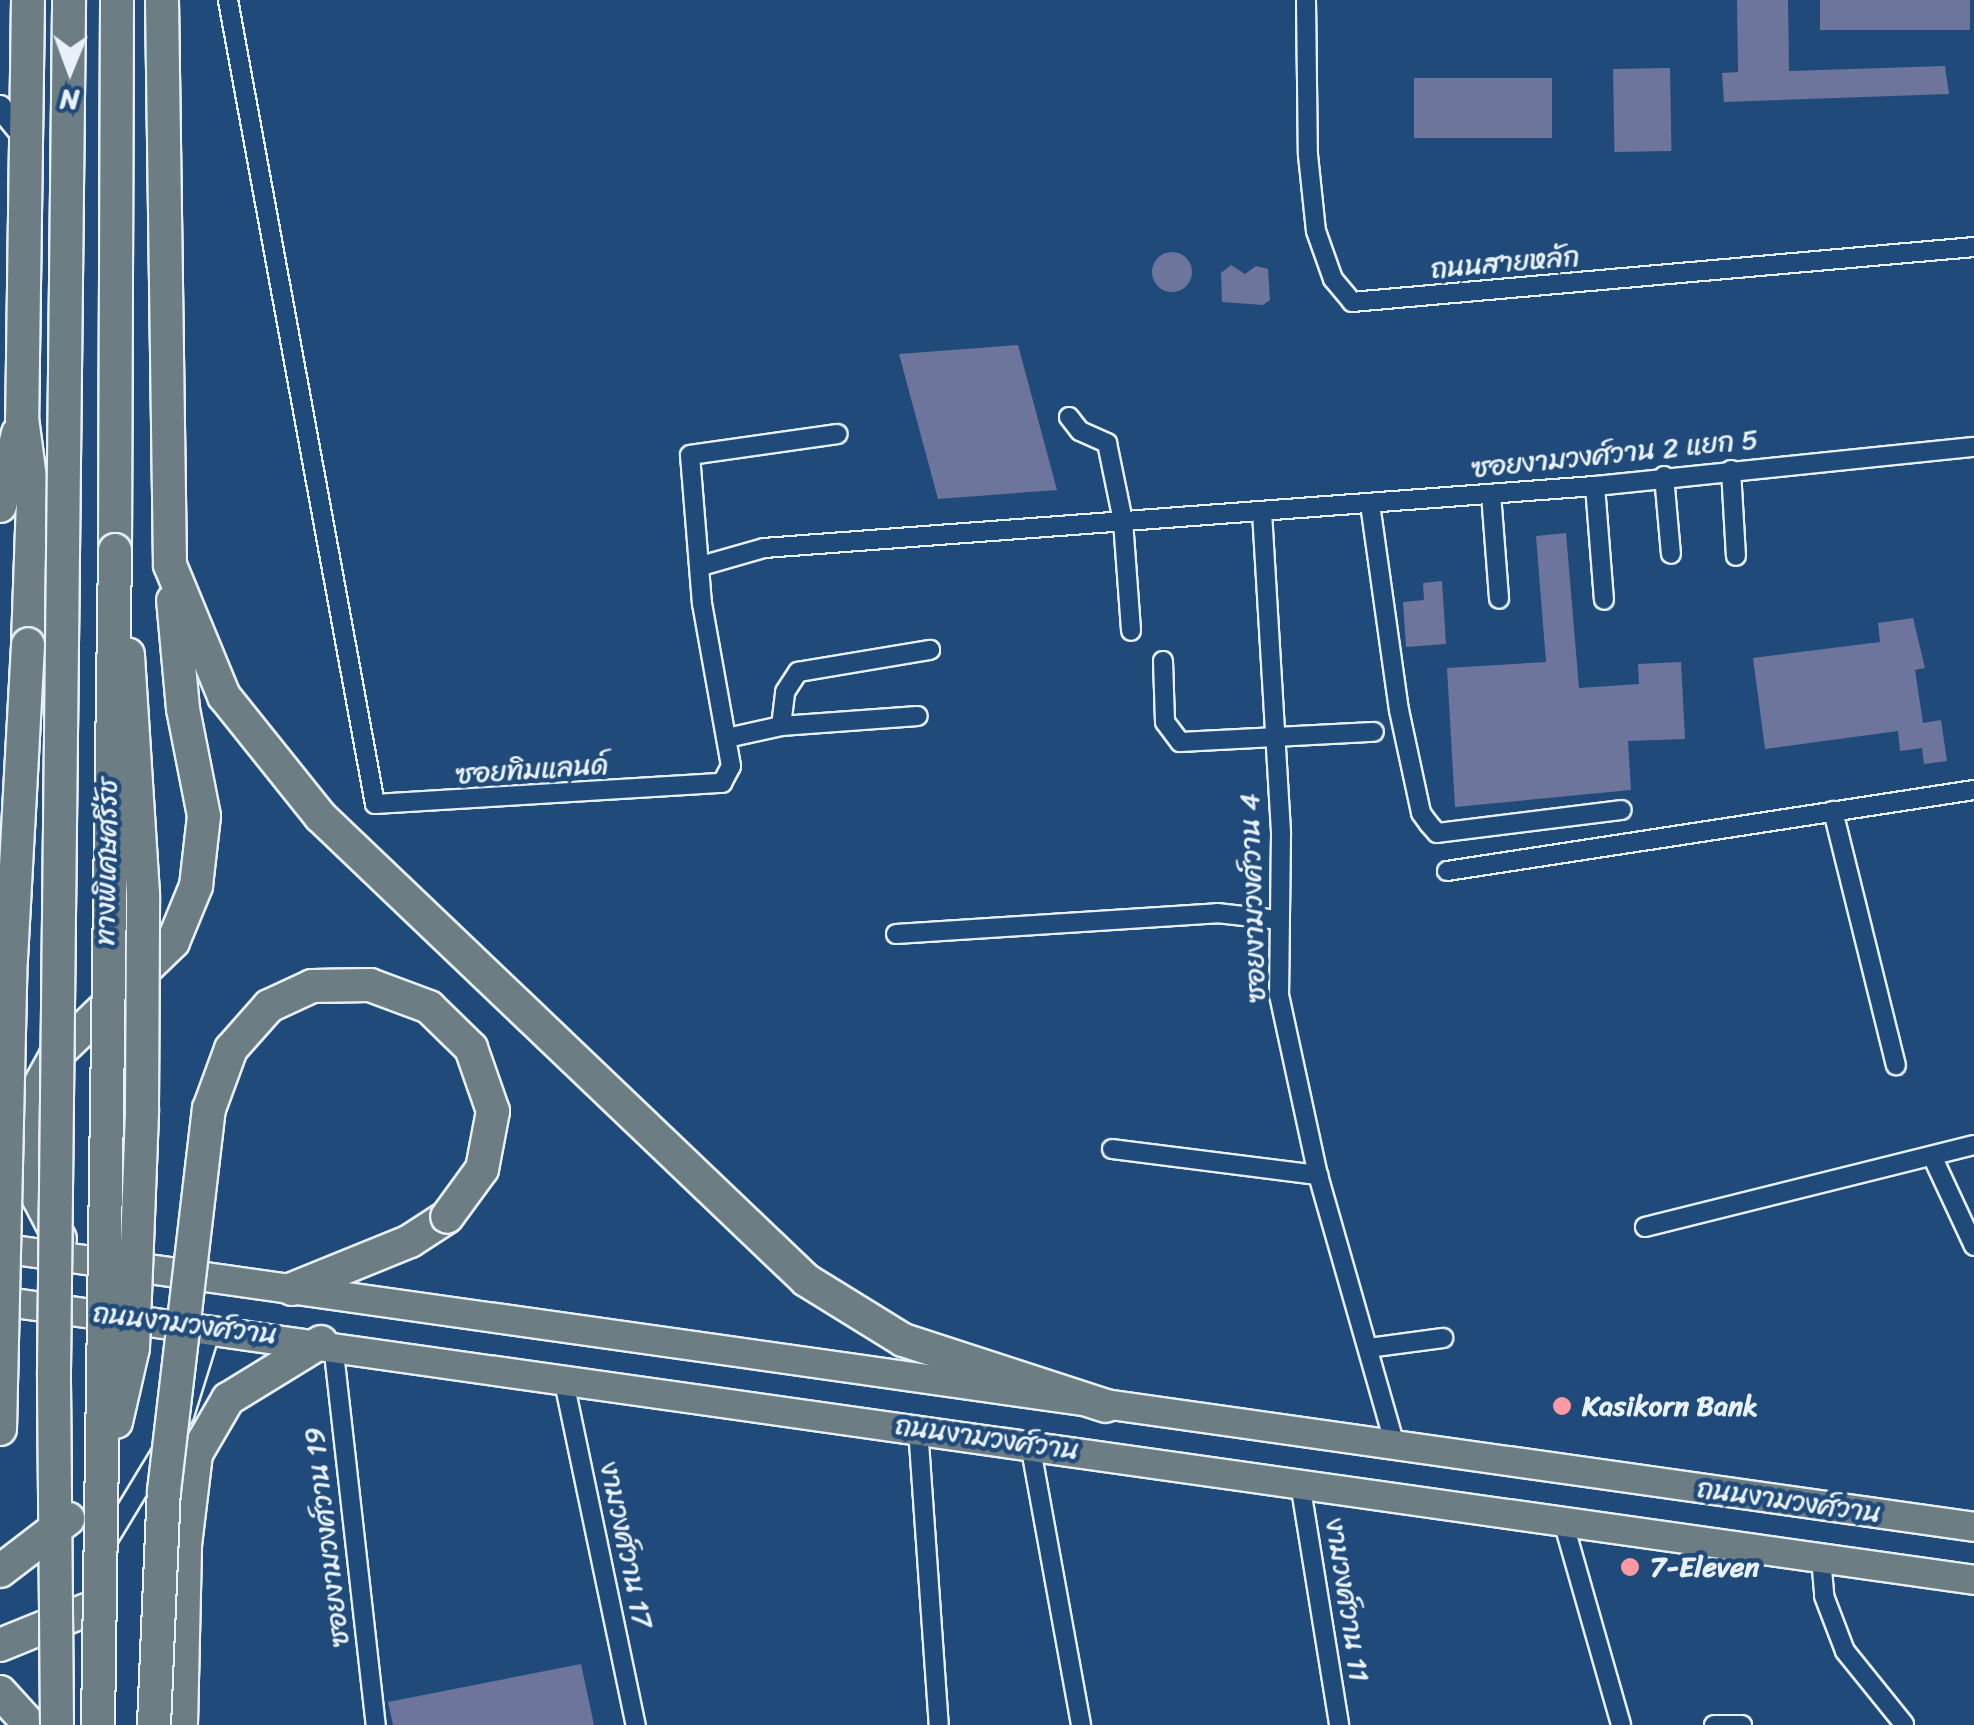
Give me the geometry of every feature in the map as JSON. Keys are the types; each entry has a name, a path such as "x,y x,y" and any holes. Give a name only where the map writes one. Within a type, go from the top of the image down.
{"highway":[{"path":"0,1429 10,996 33,500 22,418 29,142 28,0"},
{"name":"ทางพิเศษศรีรัช","path":"57,1725 54,1372 69,0"},
{"name":"ทางพิเศษศรีรัช","path":"98,1725 115,550 117,0"},
{"path":"70,1258 39,1199 38,1088 56,1055 173,942 196,886 204,816 183,709 170,565 162,0"},
{"path":"0,506 22,418"},
{"path":"0,1571 51,1538 84,1501 120,1414 133,1348 143,894 132,684 115,550"},
{"path":"170,565 224,696 320,816 806,1280 903,1340 1106,1406"},
{"path":"154,1725 164,1491 208,1109 231,1049 269,1006 312,986 370,986 430,1007 472,1048 493,1111 482,1169 447,1217 410,1241 292,1289"},
{"path":"181,1725 185,1544 196,1454 228,1399 327,1343"},
{"path":"0,1645 86,1610"},
{"path":"0,1692 30,1725"}],"main road":[{"name":"ถนนงามวงศ์วาน","path":"0,1248 1396,1448 1974,1526"},
{"name":"ถนนงามวงศ์วาน","path":"0,1300 212,1326 1974,1580"}],"street":[{"name":"ซอยทิมแลนด์","path":"228,0 375,804 722,783 731,766 700,566 690,454 838,434"},
{"name":"ถนนสายหลัก","path":"1306,0 1308,155 1316,231 1333,280 1352,302 1974,247"},
{"path":"0,107 29,142"},
{"path":"1070,417 1080,432 1107,443 1123,522 1132,631"},
{"name":"ซอยงามวงศ์วาน 2 แยก 5","path":"1262,512 1596,486 1974,447"},
{"path":"1731,470 1736,556"},
{"path":"1664,476 1670,554"},
{"path":"1596,486 1604,600"},
{"path":"1490,494 1499,599"},
{"path":"1370,504 1399,710 1429,824 1437,833 1622,810"},
{"path":"700,566 764,548 1262,512"},
{"name":"ซอยงามวงศ์วาน 4","path":"1262,512 1274,736 1280,996 1318,1174 1396,1448"},
{"path":"781,726 785,692 798,672 930,650"},
{"path":"1163,661 1171,738 1374,732"},
{"path":"727,738 781,726 918,716"},
{"path":"1447,871 1974,790"},
{"path":"1832,812 1896,1065"},
{"path":"896,934 1218,913 1278,920"},
{"path":"1644,1227 1974,1145"},
{"path":"1112,1149 1318,1174"},
{"path":"1932,1156 1974,1246"},
{"path":"84,1725 86,1610 110,1534 187,1412 212,1326"},
{"path":"1369,1348 1443,1338"},
{"name":"ซอยงามวงศ์วาน 19","path":"327,1343 376,1725"},
{"name":"งามวงศ์วาน 17","path":"563,1377 636,1725"},
{"path":"918,1428 938,1725"},
{"path":"1030,1444 1081,1725"},
{"name":"งามวงศ์วาน 11","path":"1300,1483 1339,1725"},
{"path":"1563,1521 1621,1725"},
{"path":"1821,1558 1824,1596 1845,1651 1904,1724"},
{"path":"1714,1725 1742,1725"}],"building":[{"path":"1737,0 1788,0 1789,71 1945,66 1949,94 1724,102 1722,73 1738,72"},
{"path":"1820,0 1970,0 1970,30 1820,30"},
{"path":"1670,68 1671,151 1614,152 1613,69"},
{"path":"1414,78 1552,78 1552,138 1414,138"},
{"path":"1172,252 1186,258 1192,272 1186,286 1172,292 1158,286 1152,272 1158,258"},
{"path":"1231,265 1245,274 1256,266 1268,269 1270,300 1263,305 1222,302 1221,273"},
{"path":"1018,345 1057,490 938,499 899,354"},
{"path":"1566,533 1579,688 1639,684 1638,664 1681,662 1685,739 1628,741 1631,790 1455,807 1447,668 1546,662 1536,536"},
{"path":"1442,581 1446,644 1406,647 1403,602 1424,600 1423,583"},
{"path":"1913,618 1925,668 1915,670 1923,723 1941,720 1947,761 1924,764 1922,748 1900,751 1898,731 1765,749 1753,658 1880,642 1878,623"},
{"path":"581,1664 594,1725 393,1725 388,1702"}],"place":[{"name":"Kasikorn Bank","path":"1562,1406"},
{"name":"7-Eleven","path":"1630,1567"}]}
